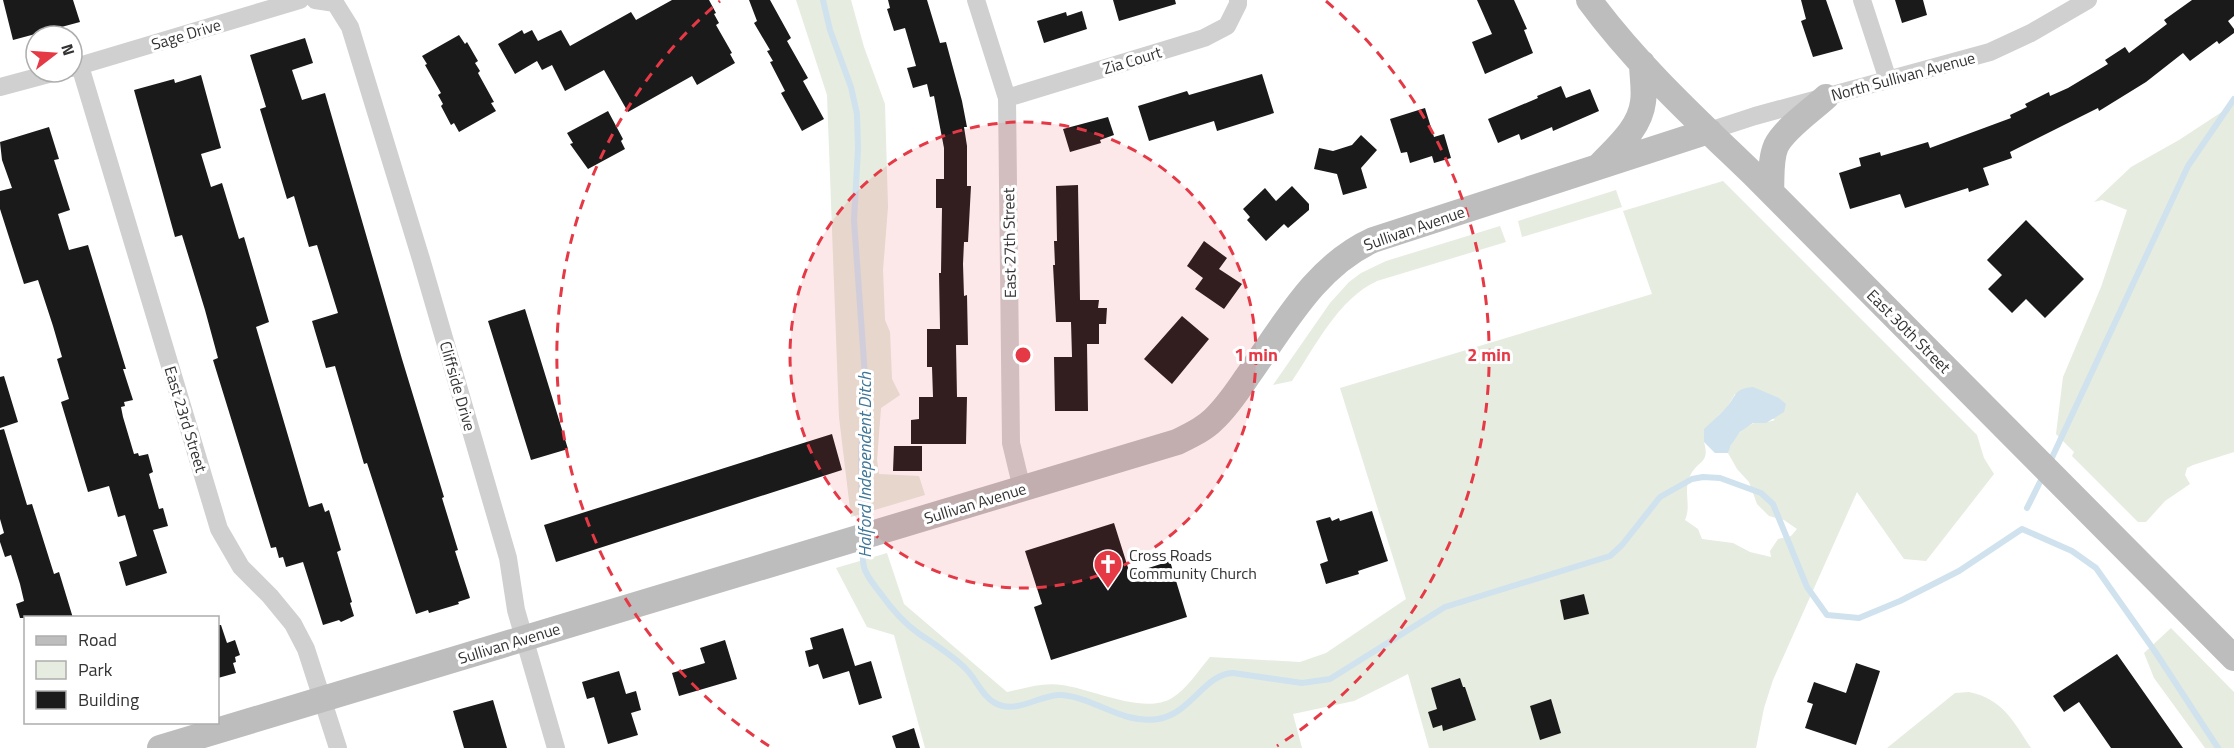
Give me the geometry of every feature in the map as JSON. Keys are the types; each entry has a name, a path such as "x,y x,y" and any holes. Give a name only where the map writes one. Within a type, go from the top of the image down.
{"main road":[{"name":"East 30th Street","path":"1589,0 1642,63 2234,658"},
{"path":"1600,166 1632,129 1640,116 1643,101 1642,63"},
{"path":"1772,192 1773,153 1777,144 1826,97"},
{"name":"Sullivan Avenue","path":"160,748 1177,442 1213,420 1239,389 1312,286 1338,260 1359,246 1709,131"}],"street":[{"name":"Sage Drive","path":"84,65 300,0"},
{"name":"Cliffside Drive","path":"315,0 335,3 350,27 421,259 508,558 516,610 556,748"},
{"name":"East 27th Street","path":"976,0 1007,98 1011,443 1022,489"},
{"name":"Zia Court","path":"1007,98 1204,38 1227,26 1238,0"},
{"path":"1862,0 1888,80"},
{"name":"North Sullivan Avenue","path":"1709,131 1990,52 2031,33 2088,0"},
{"path":"0,87 24,81"},
{"name":"East 23rd Street","path":"81,84 219,529 241,567 270,596 293,624 306,649 338,748"}],"green space":[{"path":"796,0 851,0 864,47 885,104 888,207 883,270 885,320 890,332 892,379 900,395 881,408 877,460 879,474 919,476 925,495 851,517 839,417 827,95"},
{"path":"2234,104 2234,452 2187,468 2185,475 2190,484 2165,501 2146,522 2138,522 2072,456 2074,452 2056,434 2063,377 2101,287 2127,210 2102,200 2094,202 2131,167 2179,140"},
{"path":"1723,181 1977,435 1984,458 1994,474 1926,561 1904,559 1857,492 1773,680 1764,708 1756,748 1429,748 1408,674 1354,701 1293,714 1302,748 925,748 894,635 867,627 836,568 887,553 904,604 1007,692 1055,684 1147,704 1172,698 1183,690 1210,657 1300,662 1326,653 1406,599 1340,388 1652,294 1623,211","holes":["1735,394 1775,420 1748,426 1737,436 1728,453 1737,469 1749,482 1757,504 1769,516 1784,520 1797,529 1791,536 1778,539 1770,551 1771,557 1750,552 1733,543 1702,539 1698,529 1685,520 1688,508 1687,486 1694,469 1705,458 1704,442 1718,416 1727,408"]},
{"path":"1616,190 1622,207 1522,237 1518,221"},
{"path":"1500,226 1506,242 1377,281 1363,289 1350,299 1328,325 1292,381 1273,385 1330,303 1349,282 1361,273 1386,261"},
{"path":"2171,628 2234,692 2234,748 2205,748 2154,678 2144,653"},
{"path":"1969,692 1981,695 2006,712 2031,748 1887,748 1955,693"}],"water":[{"path":"1753,387 1779,398 1786,404 1784,412 1766,423 1753,423 1740,432 1728,453 1715,453 1704,442 1704,429 1723,412 1738,392"}],"building":[{"path":"3,0 73,0 80,22 24,24 24,37 13,40"},
{"path":"672,0 709,0 719,23 716,25 735,63 697,85 692,76 628,112 604,70 565,91 552,65 542,70 537,61 515,74 498,44 522,30 524,34 532,30 538,41 561,30 570,46 631,12 636,20"},
{"path":"749,0 770,0 791,38 787,41 808,78 803,81 824,119 802,131 781,93 785,91 770,62 773,61 767,51 770,50 754,23 757,21"},
{"path":"888,0 927,0 940,43 946,42 967,127 964,127 967,146 967,186 971,186 968,242 964,242 963,264 964,296 967,295 968,345 956,345 957,397 967,397 966,444 911,444 911,420 919,419 919,397 933,397 932,367 927,367 927,329 940,329 939,273 941,273 942,208 936,208 936,179 944,179 944,148 934,96 930,97 927,84 913,88 907,68 916,66 905,28 894,31 887,9 890,8"},
{"path":"1113,0 1175,0 1176,4 1119,21"},
{"path":"1477,0 1514,0 1527,29 1524,30 1533,53 1485,74 1472,42 1492,34"},
{"path":"1801,0 1826,0 1843,49 1813,57 1801,21 1806,19"},
{"path":"1895,0 1923,0 1927,15 1902,23"},
{"path":"2192,0 2234,0 2234,16 2228,21 2234,33 2219,44 2217,41 2190,61 2183,53 2146,82 2099,111 2098,108 2010,152 2012,158 1983,168 1989,185 1969,192 1968,188 1905,208 1900,194 1850,209 1839,173 1861,166 1859,158 1880,152 1881,156 1928,142 1930,148 2011,118 2010,115 2027,107 2025,104 2049,92 2050,96 2068,88 2108,64 2105,60 2125,47 2129,53 2167,24 2164,20"},
{"path":"1082,11 1087,29 1044,43 1037,21 1066,12 1067,16"},
{"path":"459,35 465,44 467,42 478,61 475,63 480,71 478,73 494,102 491,103 496,111 459,132 454,123 451,125 441,106 443,104 438,95 441,93 422,56"},
{"path":"305,38 313,63 292,70 302,100 325,93 444,497 442,498 458,550 455,551 470,598 458,602 459,604 429,613 428,610 416,614 367,463 364,464 335,366 326,368 312,321 338,313 317,245 309,247 294,196 287,199 260,109 266,107 250,55"},
{"path":"1262,74 1274,113 1217,131 1214,121 1149,141 1138,106 1187,91 1189,95"},
{"path":"201,75 221,148 201,154 211,187 222,183 239,239 244,237 269,322 256,327 309,507 322,503 325,512 329,510 341,550 337,552 354,616 341,622 339,620 323,625 303,562 286,567 283,557 279,558 276,547 271,548 213,360 218,358 205,310 182,235 175,237 134,90 174,79 175,83"},
{"path":"1561,86 1566,98 1590,89 1599,111 1553,131 1552,127 1521,140 1519,134 1498,143 1488,119"},
{"path":"1425,108 1434,137 1444,134 1451,158 1434,163 1432,156 1410,163 1407,152 1401,153 1390,119"},
{"path":"608,111 623,139 621,141 625,149 588,169 570,144 573,143 567,133"},
{"path":"1108,117 1114,135 1100,140 1101,143 1070,152 1063,129"},
{"path":"49,127 59,159 54,160 70,210 58,214 69,250 88,245 126,369 123,369 133,400 124,402 125,406 121,407 123,417 134,454 138,453 139,456 148,454 153,472 149,474 159,509 163,508 168,526 153,530 167,573 126,586 119,562 137,556 125,515 118,517 109,486 88,492 61,402 69,399 57,359 62,357 53,326 38,280 24,284 0,209 0,191 12,188 2,160 0,142"},
{"path":"1361,135 1377,150 1361,168 1367,188 1343,195 1337,174 1314,169 1319,148 1333,151 1352,145"},
{"path":"1078,185 1080,300 1099,300 1098,308 1107,308 1106,324 1099,324 1099,344 1087,344 1088,411 1055,411 1054,357 1072,357 1071,322 1056,322 1053,265 1055,265 1054,241 1057,241 1056,186"},
{"path":"1292,186 1309,204 1309,210 1288,228 1284,224 1266,241 1247,220 1250,217 1243,209 1265,188 1276,201"},
{"path":"2026,220 2084,279 2045,318 2026,299 2012,313 1988,289 2002,275 1987,260"},
{"path":"1204,241 1227,258 1219,269 1242,284 1224,309 1195,289 1203,278 1187,266"},
{"path":"525,309 568,449 531,460 488,321"},
{"path":"1182,316 1209,339 1172,384 1144,359"},
{"path":"4,376 18,422 0,428 0,377"},
{"path":"4,429 27,505 32,504 54,574 59,572 72,616 24,616 20,618 16,604 24,601 20,584 11,555 5,557 0,542 0,535 4,533 0,519 0,430"},
{"path":"832,434 842,470 556,562 544,525"},
{"path":"894,446 922,446 922,471 893,471"},
{"path":"1372,511 1388,561 1358,571 1359,574 1326,584 1320,564 1328,561 1316,521 1330,517 1332,521 1339,518 1340,521"},
{"name":"Cross Roads Community Church","path":"1114,523 1130,574 1170,561 1187,617 1051,660 1034,607 1042,604 1025,551"},
{"path":"1584,594 1589,614 1564,620 1560,600"},
{"path":"219,625 221,625 227,643 235,640 240,655 235,657 236,662 233,663 236,673 219,678"},
{"path":"843,628 855,666 871,661 882,698 859,705 849,671 823,679 818,664 809,667 805,651 813,649 810,638"},
{"path":"725,640 737,679 679,696 672,673 705,663 700,648"},
{"path":"2117,654 2183,748 2111,748 2079,702 2064,712 2053,696"},
{"path":"1856,663 1880,671 1856,745 1805,728 1813,704 1807,702 1814,682 1846,693"},
{"path":"619,671 626,694 636,691 641,710 631,713 638,735 608,744 594,697 587,699 582,682"},
{"path":"1460,678 1476,720 1443,731 1442,725 1433,728 1428,712 1437,709 1431,688"},
{"path":"1551,699 1561,733 1540,740 1530,706"},
{"path":"493,700 507,748 464,748 453,711"},
{"path":"914,728 920,748 896,748 892,736"}],"waterway":[{"name":"Halford Independent Ditch","path":"823,0 830,30 851,87 857,114 858,149 854,220 866,391 861,452 862,531"},
{"path":"2049,464 2188,166 2234,99"},
{"path":"2027,508 2043,476"},
{"name":"Halford Independent Ditch","path":"863,544 865,570 889,605 913,629 961,664 986,696 995,703 1012,707 1061,695 1085,700 1133,718 1158,719 1180,709 1205,686 1223,675 1233,673 1302,683 1330,679 1445,607 1610,556 1622,545 1660,497 1692,479 1720,478 1761,493 1773,504 1807,587 1827,615 1859,618 1900,601 1959,571 2022,529 2072,551 2096,568 2156,653 2218,748"}],"place":[{"name":"Cross Roads Community Church","path":"1108,590"}]}
